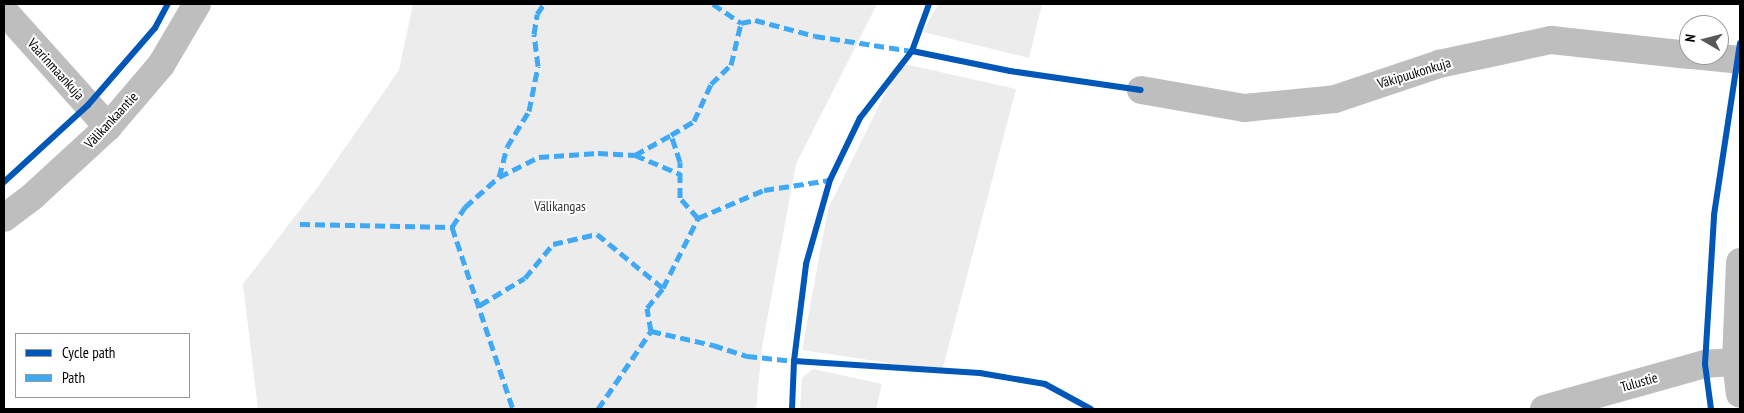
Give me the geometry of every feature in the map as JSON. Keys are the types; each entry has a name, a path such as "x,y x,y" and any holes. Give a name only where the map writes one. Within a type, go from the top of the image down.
{"street":[{"name":"Välikankaantie","path":"4,218 33,196 108,127 162,65 197,4"},
{"name":"Vaarinmaankuja","path":"4,11 108,127"},
{"name":"Väkipuukonkuja","path":"1141,90 1244,108 1335,99 1439,64 1551,40 1679,54"},
{"path":"1740,262 1736,362 1740,394"},
{"name":"Tulustie","path":"1544,409 1705,364 1736,362"}],"green space":[{"name":"Välikangas","path":"413,4 877,4 796,164 762,347 756,409 258,409 243,284 320,184 399,70"},
{"path":"938,4 1042,4 1029,58 923,32"},
{"path":"900,63 1016,89 942,371 802,350 828,209"},
{"path":"813,369 882,384 876,409 800,409 802,378"}],"marked path":[{"path":"452,227 465,207 499,177 507,147 529,111 538,66 534,34 537,14 544,4"},
{"path":"713,4 741,23 755,20 815,36 912,51"},
{"path":"698,218 680,198 680,162 671,135 694,121 711,84 731,65 741,23"},
{"path":"499,177 539,157 598,153 635,155 671,135"},
{"path":"635,155 680,174"},
{"path":"598,409 651,331 647,308 663,288 698,218 764,190 830,180"},
{"path":"300,224 452,227"},
{"path":"452,227 513,409"},
{"path":"480,305 525,278 553,244 597,234 663,288"},
{"path":"651,331 713,345 747,356 794,361"}],"cycle path":[{"path":"4,182 88,105 155,28 168,4"},
{"path":"792,409 794,361 806,264 830,180 860,118 912,51 929,4"},
{"path":"1711,409 1705,364 1714,215 1740,43"},
{"path":"912,51 1010,71 1141,90"},
{"path":"794,361 980,373 1045,384 1091,409"}]}
